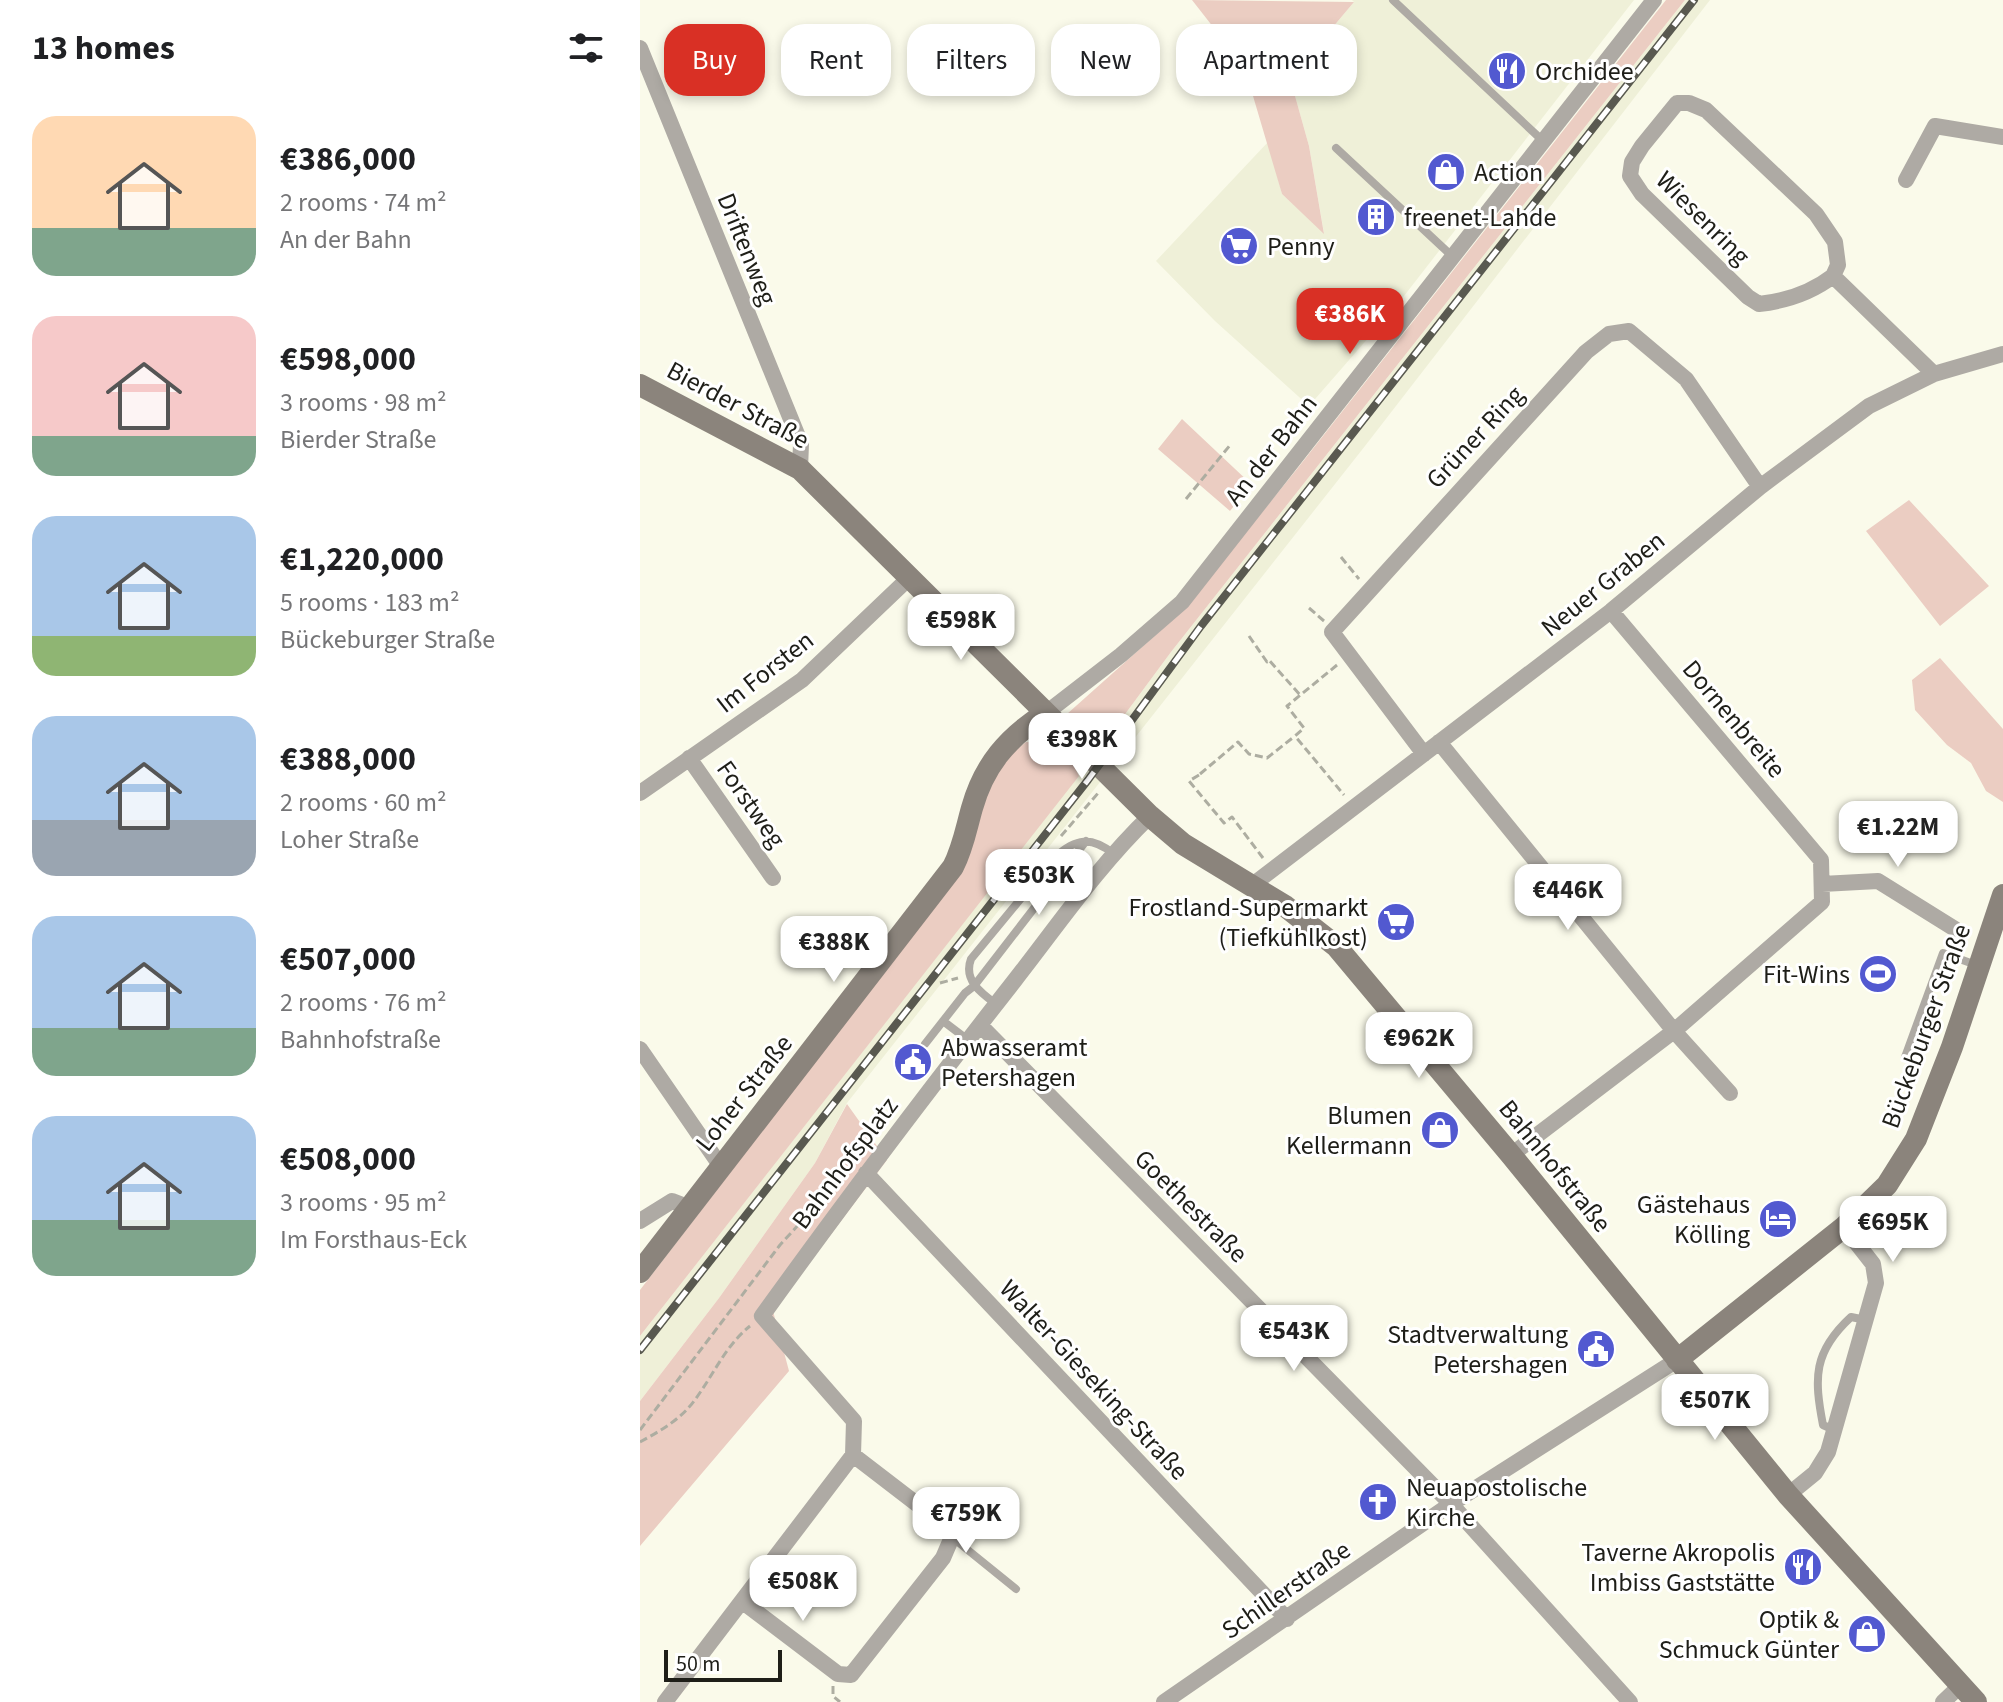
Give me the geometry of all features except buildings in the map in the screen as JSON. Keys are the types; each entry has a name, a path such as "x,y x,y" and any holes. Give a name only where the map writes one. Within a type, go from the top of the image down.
{"street":[{"name":"An der Bahn","path":"1046,713 1121,655 1182,602 1654,0"},
{"name":"Driftenweg","path":"640,48 801,444 800,469"},
{"name":"Wiesenring","path":"1677,103 1689,103 1706,110 1816,214 1835,242 1838,265 1833,276 1792,298 1759,304 1748,297 1642,194 1630,176 1632,162 1677,103"},
{"path":"1906,180 1935,126 2003,137"},
{"path":"1833,276 1934,374"},
{"name":"Grüner Ring","path":"1424,754 1332,632 1586,352 1609,334 1629,331 1686,379 1760,487"},
{"name":"Neuer Graben","path":"1251,886 1611,611 1760,487 1869,406 1934,374 2003,354"},
{"name":"Bierder Straße","path":"640,385 800,469 1046,713"},
{"name":"Im Forsten","path":"640,793 802,680 909,578"},
{"name":"Dornenbreite","path":"1611,611 1821,860 1822,884"},
{"name":"Bahnhofstraße","path":"1046,713 1150,816 1183,844 1285,906 1336,946 1788,1495 1976,1702"},
{"name":"Loher Straße","path":"640,1272 953,867 962,850 982,777 996,755 1013,737 1046,713"},
{"path":"1439,742 1674,1031 1730,1093"},
{"name":"Forstweg","path":"689,758 773,878"},
{"name":"Bahnhofsplatz","path":"762,1316 968,1040 1114,854 1150,816"},
{"name":"Bückeburger Straße","path":"1822,884 1878,881 1955,929"},
{"path":"1511,1155 1674,1031 1822,902 1822,884"},
{"name":"Bückeburger Straße","path":"1677,1360 1844,1227 1887,1185 1916,1139 1952,1047 2003,895"},
{"name":"Goethestraße","path":"980,1025 1402,1446 1630,1702"},
{"path":"640,1049 722,1168"},
{"name":"Walter-Gieseking-Straße","path":"866,1173 1287,1619"},
{"path":"640,1221 672,1201 690,1208"},
{"path":"1788,1495 1823,1463 1876,1283 1873,1264 1844,1227"},
{"path":"665,1702 853,1455 854,1421 762,1316"},
{"name":"Schillerstraße","path":"1164,1702 1451,1504 1677,1360"},
{"path":"743,1602 838,1674 851,1675 943,1558 952,1537 939,1521 853,1455"},
{"path":"1943,1702 1961,1685"}],"lane":[{"path":"1393,0 1543,141"},
{"path":"1336,148 1454,257"},
{"path":"996,1004 974,986 968,966 971,959 1055,857 1070,844 1086,841 1104,846 1114,854"},
{"path":"925,1044 1086,841"},
{"path":"1905,1057 1943,953 1980,966"},
{"path":"943,1021 968,1040"},
{"path":"1835,1430 1823,1425 1816,1387 1819,1367 1826,1345 1836,1331 1851,1317 1867,1320"},
{"path":"952,1537 1016,1589"}],"path":[{"path":"1186,499 1231,444"},
{"path":"1341,557 1368,589"},
{"path":"1249,636 1267,662 1269,660 1300,695"},
{"path":"1273,870 1232,817 1224,823 1189,781 1238,742 1249,754 1267,758 1295,736 1304,728 1287,706 1349,655"},
{"path":"1295,736 1355,807"},
{"path":"1061,836 1099,792"},
{"path":"940,983 969,974"},
{"path":"640,1430 780,1245 811,1211 825,1205"},
{"path":"640,1442 677,1420 695,1401 739,1335 762,1316"}],"shaded area":[{"path":"1192,0 1354,2 1335,24 1211,24"},
{"path":"1352,0 1634,0 1397,305 1309,406 1215,321 1156,261 1268,142 1282,194 1324,233 1309,146 1295,96 1357,96 1357,24 1335,24 1354,2"},
{"path":"1666,0 1685,0 1171,652 1100,748 1067,714 1179,614"},
{"path":"1685,0 1710,0 1365,446 847,1103 815,1163 719,1298 640,1401 640,1336 1100,748 1171,652"},
{"path":"1253,96 1295,96 1309,146 1324,234 1282,194"},
{"path":"1182,419 1251,484 1230,511 1158,449"},
{"path":"1909,500 1989,586 1940,626 1866,531"},
{"path":"1940,658 2003,729 2003,802 1986,791 1971,763 1947,745 1915,710 1912,680"},
{"path":"1026,742 1048,743 1070,758 1079,776 640,1336 640,1290 962,870 976,815 989,783 1010,755"},
{"path":"847,1104 887,1160 773,1311 789,1371 640,1546 640,1401 719,1298 815,1163"}],"railway":[{"path":"640,1350 1088,780 1201,626 1694,0"}],"place":[{"name":"Orchidee","path":"1507,71"},
{"name":"Action","path":"1446,172"},
{"name":"freenet-Lahde","path":"1376,217"},
{"name":"Penny","path":"1239,246"},
{"name":"Frostland-Supermarkt (Tiefkühlkost)","path":"1396,922"},
{"name":"Fit-Wins","path":"1878,974"},
{"name":"Abwasseramt Petershagen","path":"913,1062"},
{"name":"Blumen Kellermann","path":"1440,1130"},
{"name":"Gästehaus Kölling","path":"1778,1219"},
{"name":"Stadtverwaltung Petershagen","path":"1596,1349"},
{"name":"Neuapostolische Kirche","path":"1378,1502"},
{"name":"Taverne Akropolis Imbiss Gaststätte","path":"1803,1567"},
{"name":"Optik & Schmuck Günter","path":"1867,1634"}]}
